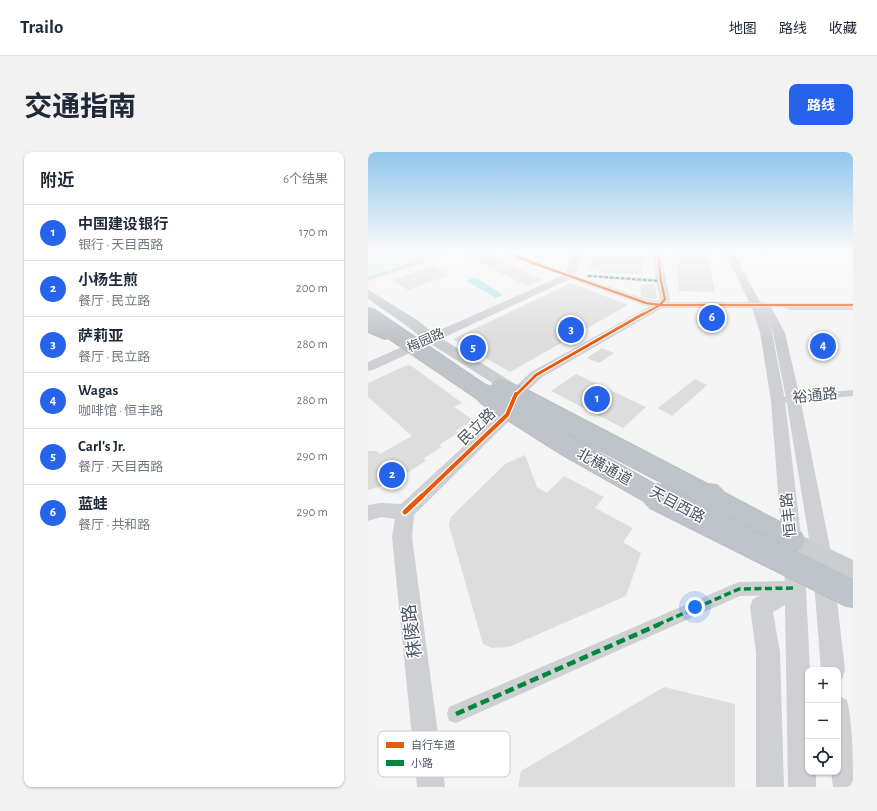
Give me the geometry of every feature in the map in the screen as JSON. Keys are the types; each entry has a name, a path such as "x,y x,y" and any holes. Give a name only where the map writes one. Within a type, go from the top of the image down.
{"highway":[{"name":"北横通道","path":"368,304 480,378 577,438 652,479 748,528 853,578"},
{"name":"北横通道","path":"368,315 422,353 567,446 650,493 853,595"},
{"path":"368,327 385,334"},
{"path":"480,378 792,541"}],"main road":[{"path":"368,294 412,323 431,338 517,393 528,405 711,502 853,572"},
{"name":"天目西路","path":"368,322 406,350 507,415 763,550 795,578 824,585 853,600"}],"street":[{"name":"梅园路","path":"368,367 557,282"},
{"path":"586,282 646,303 660,305 782,305 786,303 853,303"},
{"path":"660,305 665,299 661,282"},
{"name":"恒丰路","path":"747,282 761,305"},
{"name":"恒丰路","path":"754,282 766,332 786,400 822,557 833,667"},
{"name":"民立路","path":"405,512 507,415 517,393 536,375 660,305"},
{"path":"782,305 790,308 853,308"},
{"name":"裕通路","path":"786,400 853,393"},
{"name":"恒丰路","path":"786,400 795,578 802,787"},
{"path":"368,513 381,510 405,512"},
{"name":"秣陵路","path":"405,512 402,537 425,731"},
{"path":"456,714 739,589 795,578"},
{"path":"770,787 768,652 761,607 795,578"},
{"path":"841,732 848,787"},
{"name":"秣陵路","path":"430,777 431,787"}],"water":[{"path":"467,282 483,282 503,295 496,298"}],"building":[{"path":"395,282 431,282 408,290"},
{"path":"519,282 539,282 528,286"},
{"path":"678,282 713,282 715,292 679,291"},
{"path":"571,283 628,305 510,372 453,339"},
{"path":"640,284 655,284 657,299 648,299 641,296"},
{"path":"602,348 614,353 599,363 587,358"},
{"path":"410,365 462,403 454,407 473,420 456,431 458,433 439,445 442,447 424,458 426,461 389,484 368,490 368,451 377,451 380,454 412,436 368,397 368,383"},
{"path":"576,374 646,407 623,428 551,391"},
{"path":"695,379 707,385 672,416 658,408"},
{"path":"525,455 537,487 547,493 564,476 604,497 595,508 633,528 623,542 641,553 626,596 509,647 492,648 483,644 449,525 451,517 505,464"},
{"path":"664,687 735,704 735,787 518,787 521,771"}],"marked path":[{"path":"456,714 739,589 795,588"}],"cycle path":[{"path":"586,282 646,303 660,305 853,305"},
{"path":"405,512 507,415 517,393 536,375 660,305 665,299 661,282"}],"place":[{"name":"蓝蛙","path":"712,318"},
{"name":"萨莉亚","path":"571,330"},
{"name":"Wagas","path":"823,346"},
{"name":"Carl's Jr.","path":"473,348"},
{"name":"中国建设银行","path":"597,399"},
{"name":"小杨生煎","path":"392,475"}]}
